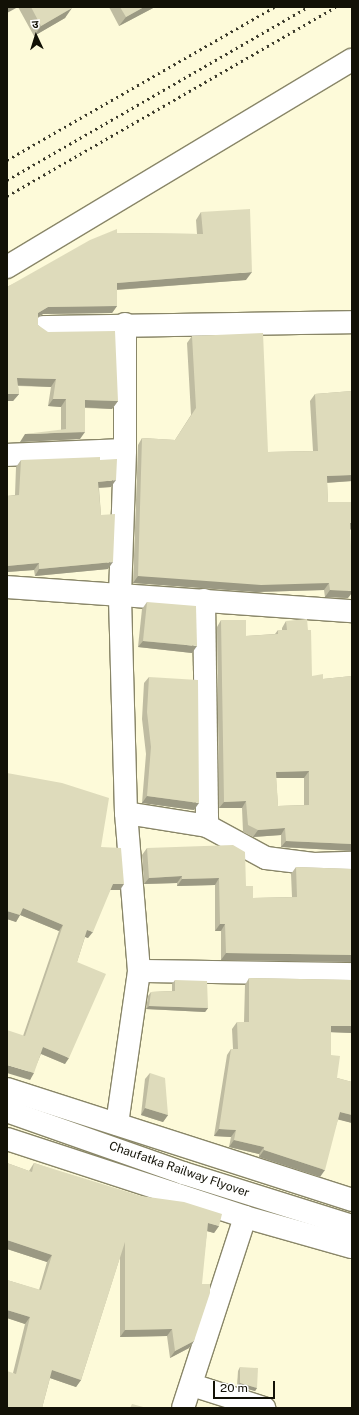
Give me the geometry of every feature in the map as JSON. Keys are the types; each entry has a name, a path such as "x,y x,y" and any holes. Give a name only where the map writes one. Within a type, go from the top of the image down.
{"street":[{"path":"7,267 352,60"},
{"path":"43,327 125,324 352,322"},
{"path":"117,1124 139,971 126,813 120,595 126,450 125,324"},
{"path":"7,455 126,450"},
{"path":"7,587 352,611"},
{"path":"204,600 207,826"},
{"path":"126,813 207,826 266,858 314,864 352,863"},
{"path":"139,971 352,974"},
{"path":"7,1089 352,1200"},
{"name":"Chaufatka Railway Flyover","path":"7,1111 191,1175 352,1226"},
{"path":"7,1140 245,1218 352,1247"},
{"path":"183,1408 192,1385 245,1218"},
{"path":"192,1385 264,1408"}],"building":[{"path":"31,7 71,7 72,8 41,26"},
{"path":"120,7 144,7 126,17"},
{"path":"250,209 252,272 117,283 117,306 48,307 38,313 38,325 48,332 115,331 118,401 85,400 85,432 25,434 66,429 66,399 53,399 56,379 17,378 19,394 7,394 7,287 90,240 117,229 117,233 203,234 201,212"},
{"path":"263,333 268,452 318,451 315,394 352,391 352,475 327,476 328,502 352,502 352,523 350,523 352,591 330,590 329,583 261,585 138,576 142,438 175,440 196,408 192,336"},
{"path":"100,457 100,460 117,459 116,480 98,482 101,515 115,514 113,562 39,569 39,563 7,566 7,496 19,495 21,460"},
{"path":"147,602 196,606 197,646 143,641"},
{"path":"307,619 308,630 311,630 312,676 323,674 323,679 352,676 352,844 286,841 285,828 258,830 248,825 246,801 224,802 221,620 246,620 246,636 278,634 278,630 287,630 286,621","holes":["309,771 309,805 278,806 276,772"]},
{"path":"149,677 198,680 199,803 147,796 151,747 147,712"},
{"path":"7,773 62,783 109,798 101,847 121,848 124,884 113,884 93,932 87,930 77,962 106,974 69,1058 43,1047 34,1073 7,1065 7,1030 25,1036 63,925 23,908 20,915 7,911"},
{"path":"233,845 245,852 246,886 253,886 253,898 297,897 296,867 352,869 352,955 226,953 225,924 220,924 219,878 182,879 182,876 149,878 147,848"},
{"path":"249,978 352,980 352,1026 331,1026 331,1055 340,1056 337,1078 352,1082 352,1115 340,1112 325,1170 264,1150 264,1147 234,1140 236,1130 219,1129 231,1049 238,1049 237,1022 249,1022"},
{"path":"175,980 207,981 208,1008 149,1006 151,992 175,991"},
{"path":"150,1073 165,1078 168,1115 145,1108"},
{"path":"7,1163 32,1172 34,1163 141,1196 184,1202 222,1214 219,1226 208,1223 202,1284 210,1284 210,1293 194,1341 175,1351 172,1329 125,1330 125,1242 81,1380 52,1370 42,1408 7,1408 7,1371 16,1374 30,1317 7,1310 7,1280 41,1290 52,1255 7,1240"},
{"path":"240,1367 258,1368 257,1388 240,1383"},
{"path":"132,1404 147,1408 130,1408"}],"railway":[{"path":"7,160 274,7"},
{"path":"7,180 308,7"},
{"path":"7,196 336,7"}]}
